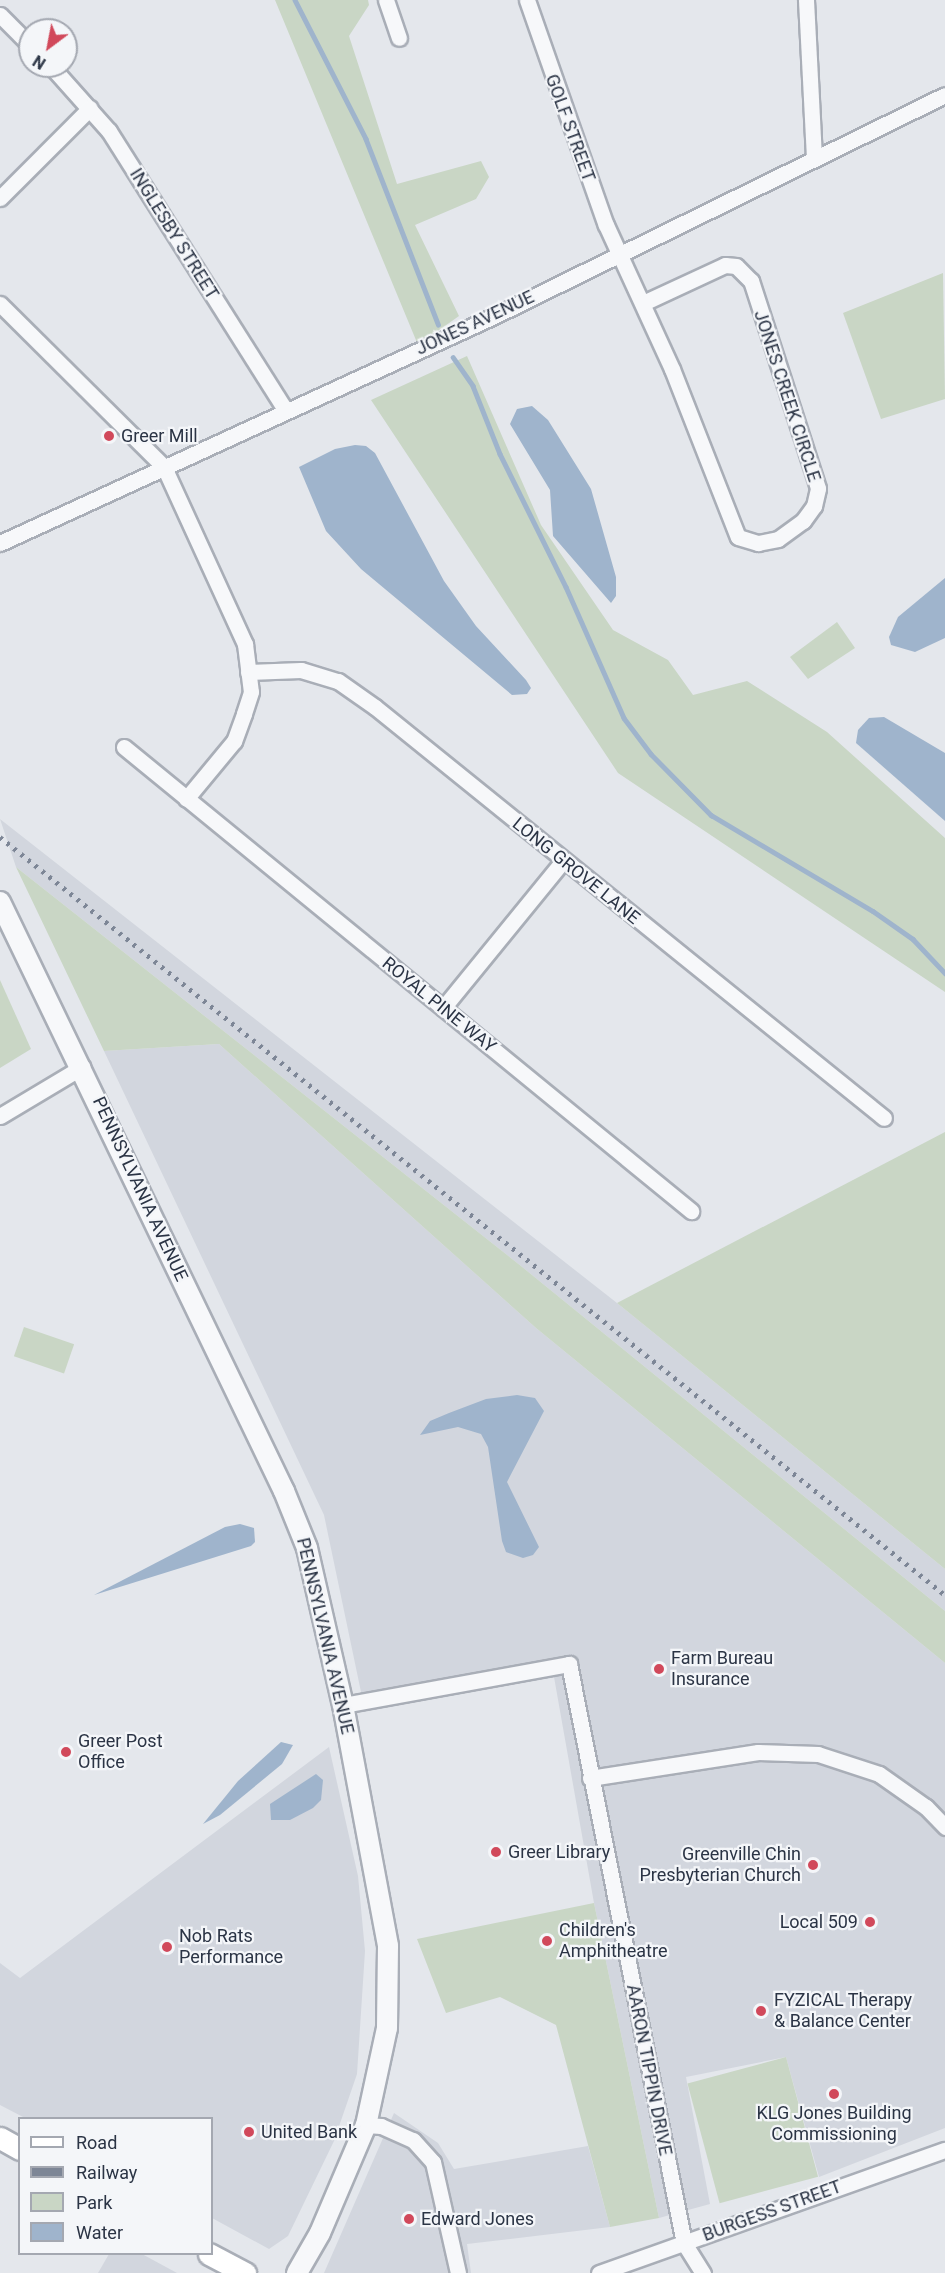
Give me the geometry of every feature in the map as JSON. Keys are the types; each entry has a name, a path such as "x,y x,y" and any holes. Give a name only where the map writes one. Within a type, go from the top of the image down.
{"main road":[{"path":"0,2138 18,2147"},
{"path":"213,2255 245,2273"}],"street":[{"path":"386,0 399,38"},
{"name":"GOLF STREET","path":"527,0 606,225 621,254"},
{"path":"806,0 814,159"},
{"path":"0,15 18,33"},
{"name":"INGLESBY STREET","path":"62,78 90,108 143,183 286,411"},
{"name":"JONES AVENUE","path":"0,543 621,254 945,95"},
{"path":"0,198 90,108"},
{"name":"JONES CREEK CIRCLE","path":"621,254 738,537 758,543 778,539 808,514 818,488 751,281 735,266 725,265 643,303"},
{"path":"0,304 164,466 245,644 251,692 234,741 186,799"},
{"name":"LONG GROVE LANE","path":"248,672 301,670 338,681 884,1118"},
{"name":"ROYAL PINE WAY","path":"124,747 691,1211"},
{"path":"443,1008 563,861"},
{"name":"PENNSYLVANIA AVENUE","path":"0,902 82,1066 284,1491 307,1548 343,1705 388,1946 387,2028 366,2125 320,2233 297,2273"},
{"path":"0,1116 82,1066"},
{"name":"AARON TIPPIN DRIVE","path":"343,1705 570,1664 590,1779 684,2243"},
{"path":"590,1779 758,1752 818,1754 879,1774 913,1796 945,1827"},
{"path":"366,2125 381,2126 413,2140 433,2162 458,2273"},
{"name":"BURGESS STREET","path":"599,2273 945,2150"},
{"path":"684,2243 703,2273"}],"shaded area":[{"path":"0,819 617,1303 945,1569 945,1611 521,1266 16,867"},
{"path":"219,1044 536,1328 945,1663 945,2128 819,2177 786,2057 686,2077 710,2204 659,2218 594,1903 554,1677 365,1711 324,1515 104,1051"},
{"path":"329,1747 358,1876 365,1951 357,2074 334,2141 288,2236 269,2249 213,2219 213,2117 23,2117 0,2105 0,1963 20,1978"},
{"path":"394,2113 438,2143 454,2169 588,2146 610,2227 467,2244 471,2273 324,2273"},
{"path":"108,2255 144,2255 177,2273 98,2273"}],"green space":[{"path":"275,0 368,0 369,5 349,36 397,184 481,161 489,177 476,199 415,225 459,316 418,345"},
{"path":"943,273 945,399 881,419 843,313"},
{"path":"467,356 541,525 613,630 668,660 693,695 747,681 827,732 945,838 945,992 618,773 371,400"},
{"path":"837,622 855,648 808,679 790,657"},
{"path":"16,867 521,1266 945,1611 945,1663 536,1328 219,1044 104,1051"},
{"path":"0,980 31,1049 0,1068"},
{"path":"945,1132 945,1569 617,1303"},
{"path":"24,1327 74,1344 64,1374 14,1356"},
{"path":"594,1903 659,2218 610,2227 556,2025 500,1997 446,2013 417,1939"},
{"path":"786,2057 818,2177 720,2203 687,2083"}],"water":[{"path":"532,406 548,420 591,489 616,577 616,596 611,603 553,536 550,490 510,424 517,409"},
{"path":"355,445 366,446 375,453 444,581 476,626 526,680 531,688 527,694 512,695 361,569 326,531 299,467 335,449"},
{"path":"945,578 945,638 915,652 891,645 889,637 898,617"},
{"path":"884,717 945,753 945,821 856,743 858,730 869,718"},
{"path":"517,1395 535,1398 544,1411 507,1482 539,1547 533,1555 523,1558 506,1552 502,1541 488,1447 481,1434 458,1427 420,1435 430,1421 449,1413 486,1399"},
{"path":"240,1524 254,1528 255,1542 251,1546 94,1595 225,1527"},
{"path":"281,1742 293,1745 282,1764 220,1815 203,1824 238,1781"},
{"path":"316,1774 323,1780 321,1800 313,1808 290,1820 271,1820 270,1804"}],"waterway":[{"path":"295,0 366,139 438,324"},
{"path":"453,357 473,386 500,454 566,587 624,718 651,754 711,815 873,911 913,939 945,973"}],"railway":[{"path":"0,837 945,1595"}],"place":[{"name":"Greer Mill","path":"109,436"},
{"name":"Farm Bureau Insurance","path":"659,1669"},
{"name":"Greer Post Office","path":"66,1752"},
{"name":"Greer Library","path":"496,1852"},
{"name":"Greenville Chin Presbyterian Church","path":"813,1865"},
{"name":"Local 509","path":"870,1922"},
{"name":"Children's Amphitheatre","path":"547,1941"},
{"name":"Nob Rats Performance","path":"167,1947"},
{"name":"FYZICAL Therapy & Balance Center","path":"761,2011"},
{"name":"KLG Jones Building Commissioning","path":"834,2094"},
{"name":"United Bank","path":"249,2132"},
{"name":"Edward Jones","path":"409,2219"}]}
